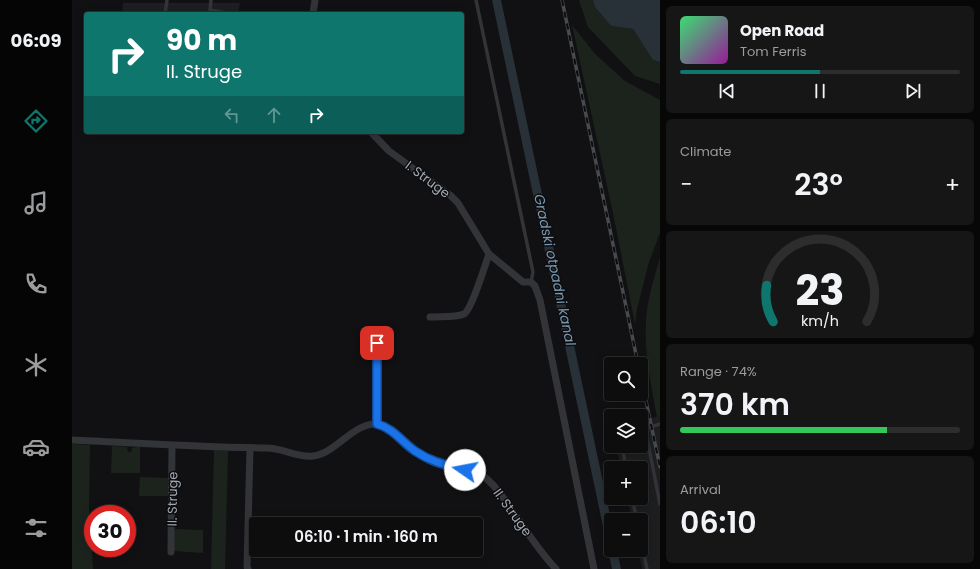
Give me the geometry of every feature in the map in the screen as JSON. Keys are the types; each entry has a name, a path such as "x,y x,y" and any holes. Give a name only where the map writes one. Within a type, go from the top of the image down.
{"street":[{"path":"313,12 315,0"},
{"name":"I. Struge","path":"373,134 389,151 450,195 458,203 489,254 523,282 531,282"},
{"path":"430,317 458,315 466,312 476,292 489,254"},
{"path":"531,282 535,286 540,300 594,569"},
{"path":"72,440 172,446 281,448 306,456 319,455 336,446 358,430 377,424 377,343"},
{"name":"II. Struge","path":"377,424 386,426 414,451 428,460 472,471 489,480 556,569"},
{"name":"II. Struge","path":"171,552 172,446"},
{"path":"248,569 250,448"}],"lane":[{"path":"165,12 166,0"},
{"path":"211,0 210,10 221,12"},
{"path":"476,0 517,202 533,272 531,282"},
{"path":"648,428 660,424"},
{"path":"648,451 660,504"},
{"path":"645,557 647,569"}],"shaded area":[{"path":"579,0 593,0 595,7 611,26 633,29 653,60 660,62 660,84 635,76 588,27"},
{"path":"123,3 240,3 238,12 122,12"},
{"path":"572,25 595,54 625,81 660,100 660,233 649,262 637,309 635,324 613,213"},
{"path":"660,258 660,416 657,417 648,369 646,345 647,313 653,281"},
{"path":"660,416 660,569 642,569 639,557 648,557 648,513 630,513 629,505 648,505 648,461 619,461 618,453 648,453 648,419"},
{"path":"72,444 90,445 89,505 84,505 84,557 92,557 93,569 72,569"},
{"path":"112,446 127,447 128,452 131,452 132,448 140,446 140,473 111,473"},
{"path":"214,450 228,451 225,569 211,569"},
{"path":"140,477 168,478 168,496 139,496"},
{"path":"175,529 203,530 203,553 174,551"}],"water":[{"name":"Gradski otpadni kanal","path":"492,0 501,0 604,487 604,505 608,505 610,513 604,513 604,531"},
{"path":"593,0 660,0 660,62 653,60 633,29 611,26 595,7"},
{"path":"609,557 618,557 621,569 612,569"}],"railway":[{"path":"562,0 637,357"},
{"path":"646,401 660,467"}],"route":[{"path":"377,343 377,424 386,426 414,451 428,460 465,470"}]}
